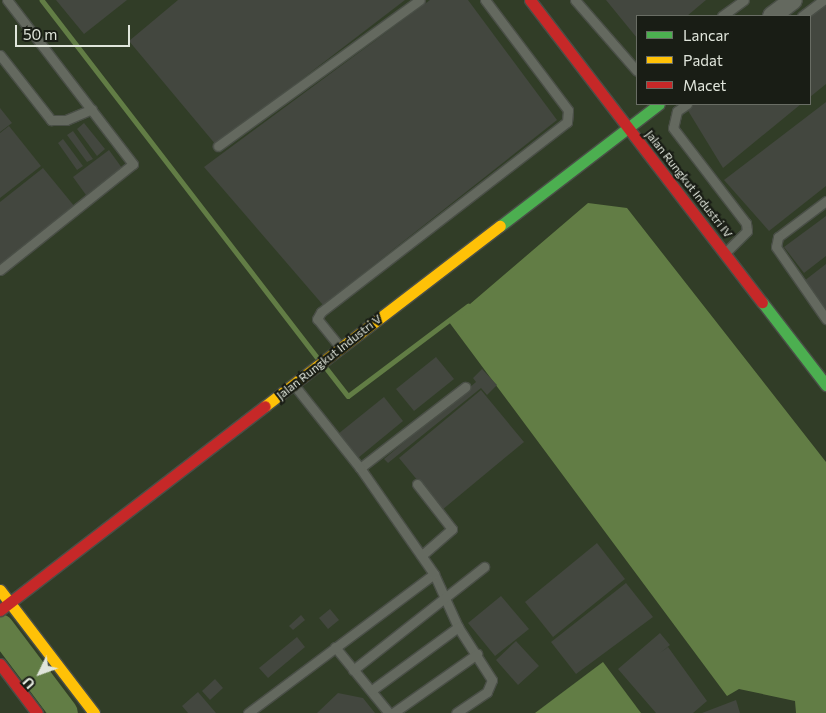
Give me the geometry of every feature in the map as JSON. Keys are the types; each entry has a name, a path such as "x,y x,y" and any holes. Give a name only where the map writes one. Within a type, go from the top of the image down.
{"street":[{"name":"Jalan Rungkut Industri IV","path":"530,0 826,385"},
{"path":"773,15 793,0"},
{"name":"Jalan Rungkut Industri V","path":"5,606 657,105"},
{"path":"0,590 5,606 94,713"},
{"path":"0,664 37,713"}],"lane":[{"path":"0,270 132,167 130,158 7,0"},
{"path":"218,146 420,0"},
{"path":"341,348 318,318 321,312 567,122 568,110 485,0"},
{"path":"575,0 636,70"},
{"path":"723,15 744,0"},
{"path":"803,15 823,0"},
{"path":"0,55 51,120 66,120 92,109"},
{"path":"686,105 678,111 673,128 746,223 746,231 724,253"},
{"path":"826,201 778,237 776,247 826,319"},
{"path":"293,384 360,468 422,555 434,574 458,627 492,680 490,687 456,713"},
{"path":"360,468 465,387"},
{"path":"417,484 452,529 422,555"},
{"path":"353,670 445,600 484,566"},
{"path":"248,713 434,574"},
{"path":"372,690 458,627"},
{"path":"336,647 389,713"},
{"path":"393,713 476,654"}],"shaded area":[{"path":"0,0 826,0 826,713 0,713"},
{"path":"588,203 627,208 826,462 826,713 796,713 795,701 739,689 727,696 449,322"},
{"path":"603,662 641,713 535,713"}],"building":[{"path":"56,0 127,0 84,34"},
{"path":"178,0 405,0 216,145 129,41"},
{"path":"430,0 468,0 557,120 323,305 204,167"},
{"path":"606,0 706,0 688,15 636,15 636,37"},
{"path":"826,0 826,84 811,96 811,15 806,15"},
{"path":"826,102 826,186 769,231 724,180"},
{"path":"693,105 800,105 723,168 687,109"},
{"path":"0,108 12,123 0,132"},
{"path":"84,123 105,149 97,156 77,129"},
{"path":"9,126 41,166 0,198 0,133"},
{"path":"73,131 93,159 87,162 67,135"},
{"path":"63,139 83,166 77,170 58,143"},
{"path":"109,150 122,168 86,195 73,177"},
{"path":"43,168 75,207 0,267 0,202"},
{"path":"826,216 826,256 804,273 784,247"},
{"path":"826,264 826,309 804,281"},
{"path":"436,357 454,379 414,411 396,389"},
{"path":"482,369 497,385 487,395 481,388 388,463 384,459 476,382 473,378"},
{"path":"481,390 524,442 442,510 399,458"},
{"path":"384,397 403,421 358,458 338,434"},
{"path":"597,543 625,579 553,637 525,602"},
{"path":"626,583 653,617 576,674 551,642"},
{"path":"501,596 529,629 495,656 468,623"},
{"path":"330,609 339,620 328,629 319,618"},
{"path":"301,615 305,620 293,630 289,626"},
{"path":"660,633 670,645 660,653 668,647 707,701 693,713 656,713 618,669"},
{"path":"297,637 305,647 268,678 259,668"},
{"path":"516,641 539,666 518,685 496,660"},
{"path":"215,679 223,688 210,700 202,691"},
{"path":"198,692 216,713 188,713 182,706"},
{"path":"338,693 363,698 375,713 317,713"},
{"path":"736,700 740,713 702,713"}],"waterway":[{"path":"42,0 317,357"},
{"path":"327,369 348,396 468,306"},
{"path":"0,628 64,713"}],"traffic: fast":[{"path":"500,226 658,105"},
{"path":"762,302 826,385"}],"traffic: slow":[{"path":"265,406 500,226"},
{"path":"0,590 94,713"}],"traffic: jam":[{"path":"530,0 762,302"},
{"path":"0,610 265,406"},
{"path":"0,664 37,713"}]}
